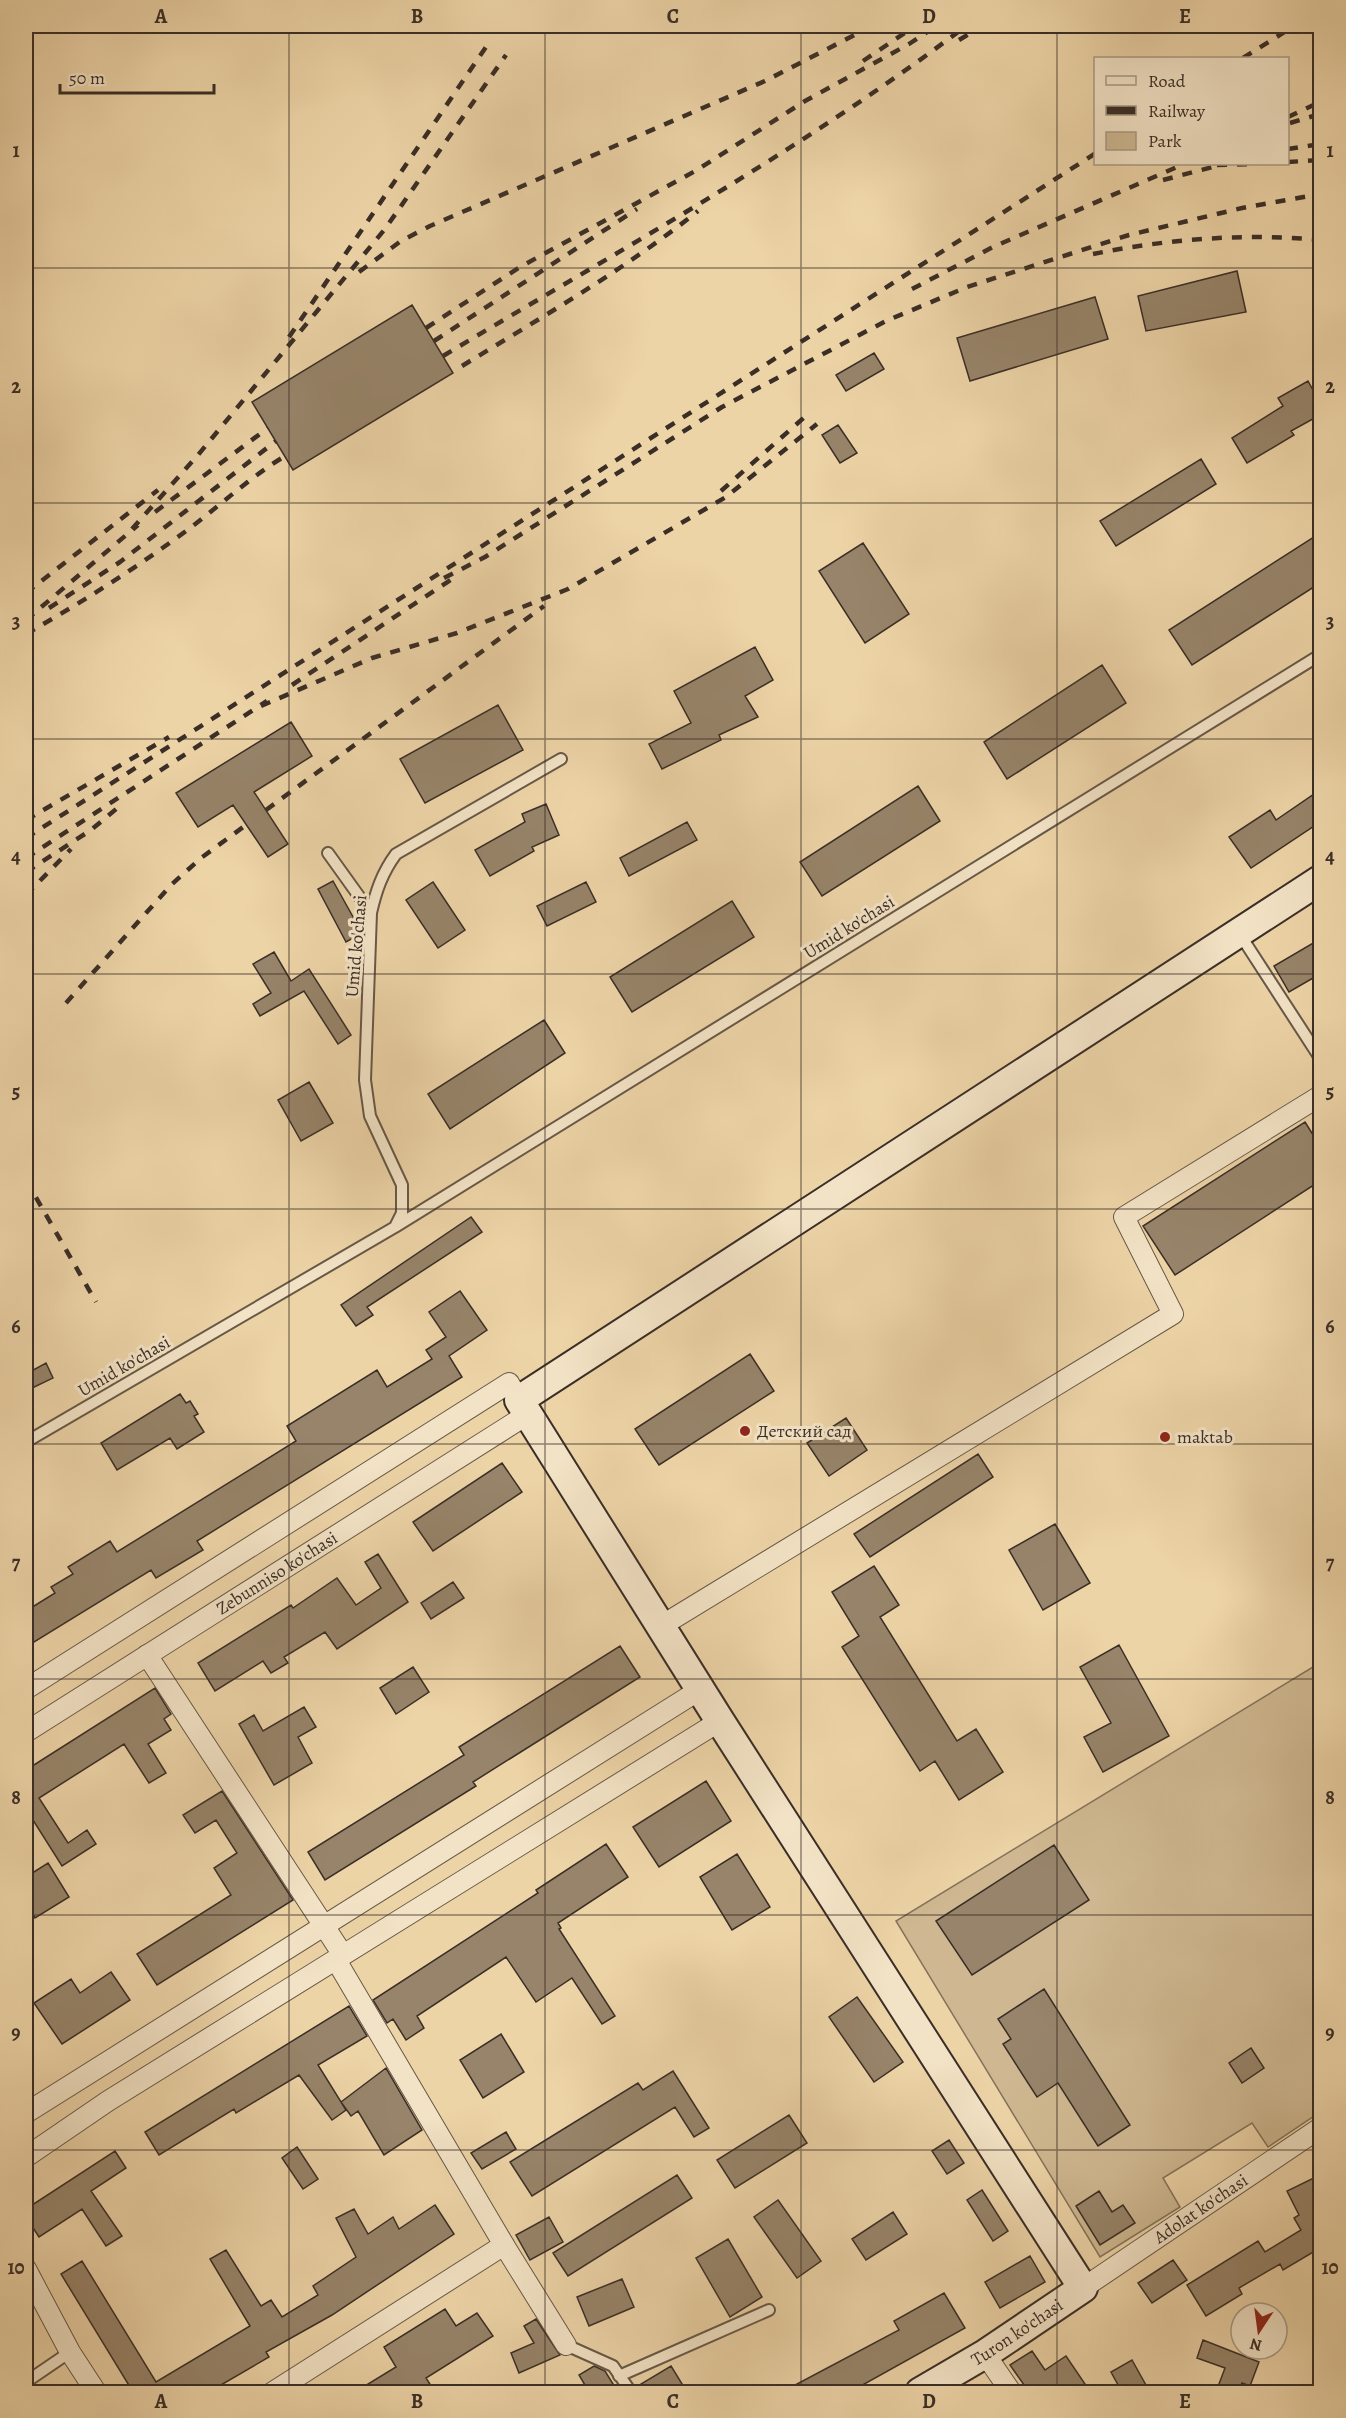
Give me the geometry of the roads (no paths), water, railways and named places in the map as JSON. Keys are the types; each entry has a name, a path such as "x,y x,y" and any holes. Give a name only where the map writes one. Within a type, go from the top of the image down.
{"street":[{"path":"1083,2288 720,1721 523,1407 1320,880"},
{"path":"661,1626 1173,1314 1124,1217 1320,1096"},
{"name":"Zebunniso ko'chasi","path":"26,1689 509,1383 523,1407 26,1732"},
{"path":"147,1655 325,1924 340,1957 504,2246 566,2345"},
{"path":"26,2113 701,1689"},
{"path":"26,2157 108,2101 720,1721"},
{"path":"89,2073 86,2088 88,2095 95,2100 108,2101"},
{"name":"Adolat ko'chasi","path":"1083,2288 1320,2128"},
{"path":"273,2392 504,2246"},
{"path":"26,2269 70,2352 96,2392"},
{"name":"Turon ko'chasi","path":"920,2392 985,2354 1083,2288"},
{"path":"985,2354 1011,2392"}],"lane":[{"name":"Umid ko'chasi","path":"26,1442 395,1227 1320,655"},
{"name":"Umid ko'chasi","path":"395,1227 402,1213 402,1185 370,1116 365,1080 371,914 377,888 396,854 561,759"},
{"path":"328,853 371,914"},
{"path":"1239,933 1320,1058"},
{"path":"619,2376 768,2310"},
{"path":"566,2345 613,2366 631,2392"},
{"path":"26,2382 70,2352"}],"railway":[{"path":"359,272 401,241 430,226 765,81 872,26"},
{"path":"863,61 915,26"},
{"path":"426,328 520,267 697,170 805,101 909,44 936,26"},
{"path":"443,356 775,157 840,115 966,26"},
{"path":"959,40 982,26"},
{"path":"1245,57 1294,26"},
{"path":"289,337 488,44"},
{"path":"132,529 198,455 385,229 506,55"},
{"path":"1289,117 1320,102"},
{"path":"1290,123 1320,114"},
{"path":"1289,149 1320,144"},
{"path":"26,838 1094,154"},
{"path":"1289,162 1320,160"},
{"path":"912,289 993,247 1182,165"},
{"path":"1163,180 1220,165"},
{"path":"444,578 485,557 722,407 886,321 967,287 1129,235 1242,208 1320,194"},
{"path":"434,341 637,209"},
{"path":"462,366 612,273 698,211"},
{"path":"1093,254 1149,244 1235,237 1320,240"},
{"path":"721,491 808,414"},
{"path":"261,706 372,658 457,633 568,589 726,497 817,424"},
{"path":"155,512 268,428"},
{"path":"49,608 120,562 276,441"},
{"path":"26,634 91,596 154,554 285,456"},
{"path":"26,593 158,490"},
{"path":"26,620 138,525"},
{"path":"292,685 455,577"},
{"path":"266,810 544,606"},
{"path":"26,858 267,701"},
{"path":"26,820 169,737"},
{"path":"26,872 91,830 121,805"},
{"path":"66,1003 171,885 201,858 246,825"},
{"path":"26,895 71,849"},
{"path":"26,1180 96,1302"}],"place":[{"name":"Детский сад","path":"745,1431"},
{"name":"maktab","path":"1165,1437"}]}
